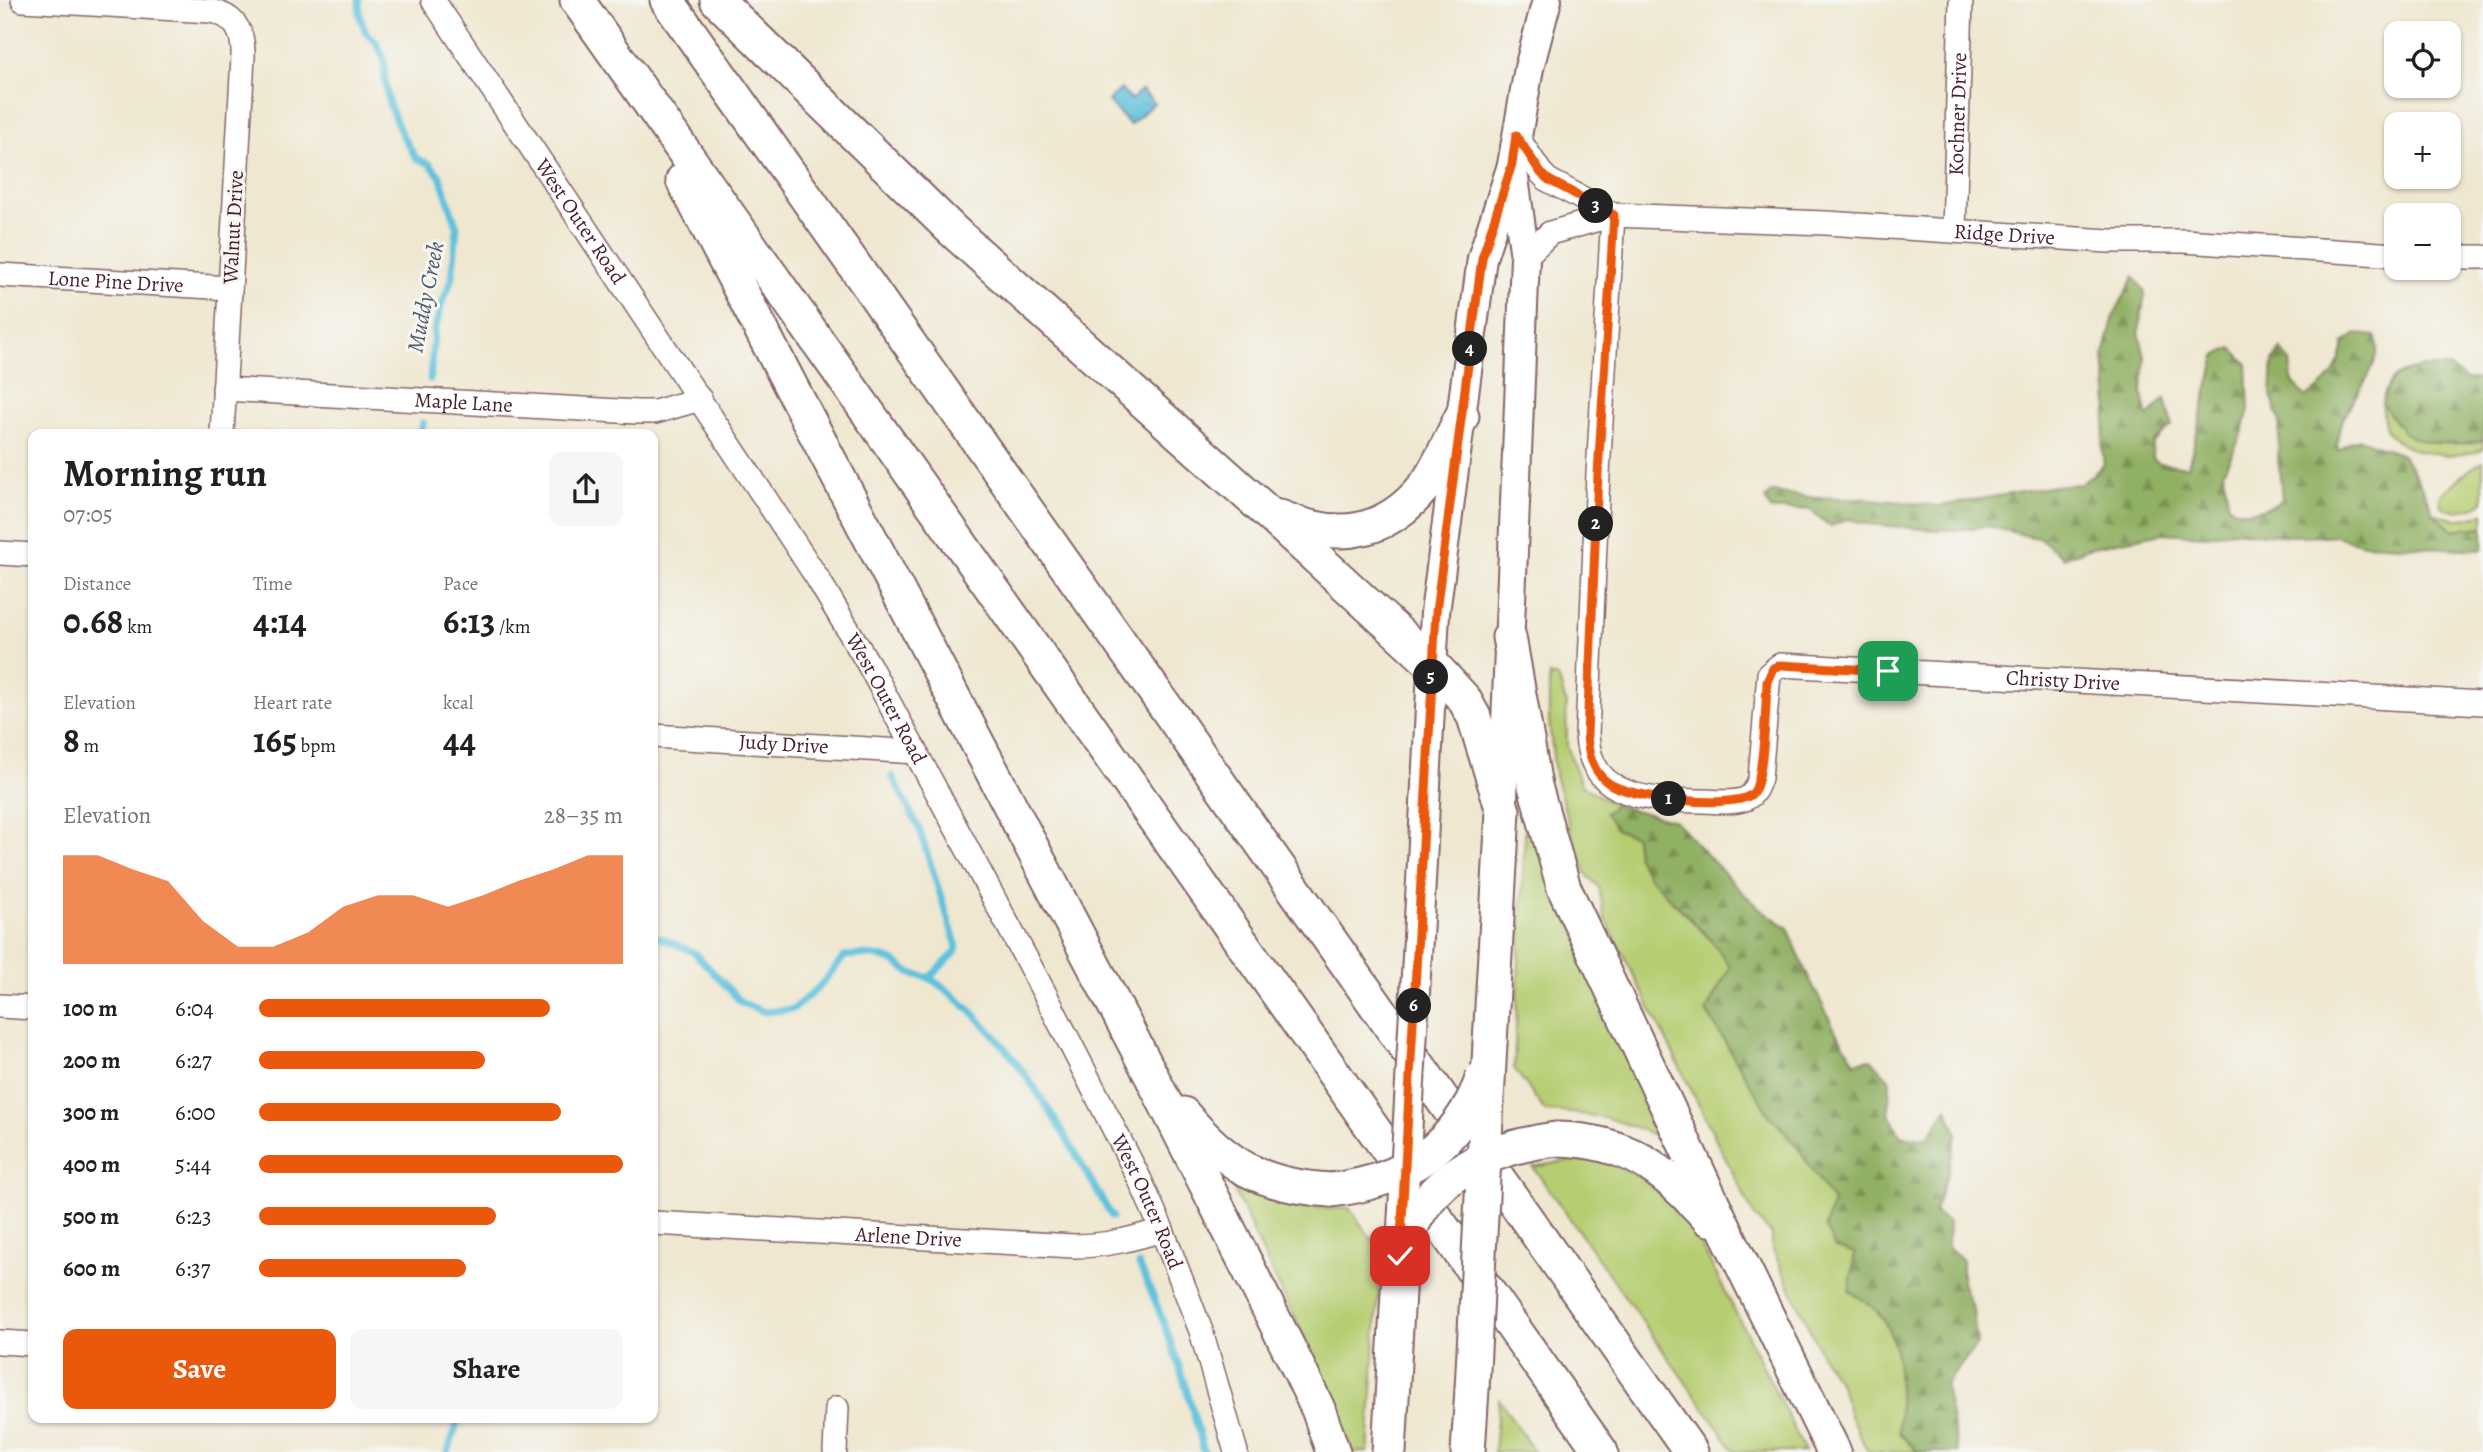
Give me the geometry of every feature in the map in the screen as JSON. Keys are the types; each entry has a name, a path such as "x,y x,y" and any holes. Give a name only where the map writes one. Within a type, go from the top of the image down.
{"highway":[{"path":"577,0 1601,1452"},
{"path":"667,0 1691,1452"},
{"path":"717,0 952,230 1432,664 1464,699 1475,717 1503,811 1468,1452"},
{"path":"619,59 1152,1077 1294,1359 1318,1409 1333,1452"},
{"path":"1267,512 1305,528 1335,531 1369,528 1400,512 1425,485 1462,415"},
{"path":"1509,636 1535,786 1564,888 1732,1244 1834,1452"},
{"path":"1152,1077 1205,1140 1234,1163 1262,1178 1297,1188 1331,1190 1372,1184 1404,1170 1424,1157 1459,1123 1473,1101 1489,1052"},
{"path":"1389,1452 1399,1270 1419,1213 1450,1180 1483,1158 1512,1147 1557,1139 1583,1139 1612,1146 1639,1157 1666,1176 1732,1244"}],"main road":[{"path":"1399,1270 1436,612 1482,258 1512,164 1529,68 1547,0"},
{"path":"1503,811 1525,257 1512,164"}],"street":[{"name":"Walnut Drive","path":"23,0 211,11 234,22 243,38 222,429"},
{"name":"West Outer Road","path":"433,0 818,579 917,751 1084,1069 1162,1230 1201,1331 1237,1452"},
{"name":"Kochner Drive","path":"1954,230 1961,0"},
{"name":"Ridge Drive","path":"1516,135 1541,173 1549,180 1614,215"},
{"name":"Ridge Drive","path":"1525,257 1550,233 1614,215 1954,230 2096,240 2185,241 2384,254"},
{"name":"Christy Drive","path":"1614,215 1592,607 1588,750 1599,775 1620,790 1655,797 1694,800 1746,799 1753,793 1760,778 1769,674 1780,665 2483,703"},
{"path":"2461,257 2483,257"},
{"name":"Lone Pine Drive","path":"0,275 230,288"},
{"name":"Maple Lane","path":"224,389 637,412 655,412 700,399"},
{"path":"0,554 28,555"},
{"name":"Judy Drive","path":"658,736 917,751"},
{"path":"0,1006 28,1008"},
{"name":"Arlene Drive","path":"658,1223 1074,1246 1122,1242 1162,1230"},
{"path":"0,1342 28,1344"},
{"path":"835,1452 838,1408"}],"green space":[{"path":"2134,277 2145,292 2139,332 2145,357 2142,392 2148,417 2165,399 2172,426 2153,443 2152,458 2160,463 2188,467 2216,356 2232,348 2247,364 2249,410 2243,432 2223,472 2229,506 2248,511 2277,503 2282,500 2278,453 2280,421 2271,395 2273,361 2281,349 2290,361 2292,382 2306,397 2321,387 2332,374 2340,360 2344,343 2357,334 2376,336 2377,351 2373,365 2341,425 2338,451 2350,442 2360,439 2403,455 2423,489 2433,513 2452,530 2483,527 2483,550 2364,544 2336,536 2289,536 2232,531 2207,536 2162,533 2088,548 2064,558 2041,539 1987,526 1935,530 1867,524 1849,519 1830,526 1809,509 1771,510 1765,499 1772,492 1940,506 2081,484 2104,465 2102,446 2108,404 2104,355 2114,315"},
{"path":"2423,367 2449,367 2466,379 2483,380 2483,440 2428,442 2411,437 2399,426 2382,403 2387,387 2400,374"},
{"path":"2382,403 2398,424 2463,444 2483,440 2483,449 2446,455 2405,445 2394,439 2387,430"},
{"path":"2483,461 2483,502 2462,510 2451,510 2441,505 2440,497 2443,493"},
{"path":"2433,513 2458,519 2483,513 2483,527 2452,530"},
{"path":"1549,675 1559,679 1566,704 1567,746 1581,785 1615,805 1606,813 1617,830 1635,836 1637,857 1649,877 1711,940 1731,967 1706,1011 1769,1115 1795,1143 1833,1202 1855,1253 1850,1291 1867,1302 1885,1322 1896,1352 1899,1433 1918,1452 1869,1452 1866,1448 1850,1416 1841,1386 1824,1360 1772,1248 1772,1234 1755,1217 1604,916 1599,887 1587,875 1555,775 1549,721"},
{"path":"1615,805 1675,821 1742,892 1788,928 1805,970 1836,1032 1855,1062 1871,1059 1890,1080 1889,1113 1901,1137 1928,1138 1947,1108 1957,1134 1946,1179 1934,1211 1949,1222 1948,1247 1962,1259 1962,1283 1973,1310 1977,1344 1945,1386 1958,1452 1918,1452 1899,1433 1896,1352 1885,1322 1876,1310 1849,1291 1855,1253 1835,1248 1825,1227 1833,1202 1795,1143 1769,1115 1706,1011 1730,967 1711,940 1649,877 1637,857 1635,836 1617,830 1605,813"},
{"path":"1526,815 1668,1143 1609,1119 1545,1111 1514,1068"},
{"path":"1580,1159 1611,1164 1638,1176 1660,1193 1679,1214 1711,1264 1805,1452 1735,1452 1533,1167"},
{"path":"1229,1179 1258,1194 1287,1203 1317,1208 1349,1208 1381,1252 1368,1452 1352,1452 1326,1381"},
{"path":"1499,1399 1534,1452 1494,1452"}],"water":[{"path":"1121,89 1131,100 1142,90 1154,103 1130,125 1108,101"}],"waterway":[{"name":"Muddy Creek","path":"359,0 360,17 366,33 376,42 384,59 389,104 401,133 416,158 430,164 440,176 457,227 452,279 434,333 430,379"},
{"name":"Muddy Creek","path":"422,429 423,423"},
{"path":"892,776 919,828 957,947 955,953 929,978"},
{"path":"658,938 695,953 742,1003 765,1012 793,1009 818,988 845,956 881,957 893,961 911,973 931,979 960,1001 987,1027 1011,1056 1055,1120 1112,1217"},
{"path":"1139,1265 1176,1357 1204,1452"},
{"name":"Muddy Creek","path":"448,1452 457,1423"}],"route":[{"path":"1400,1256 1436,612 1482,258 1512,164 1516,135 1541,173 1549,180 1614,215 1598,474 1587,735 1592,764 1599,775 1620,790 1634,794 1665,799 1746,799 1753,793 1760,778 1767,682 1773,668 1780,665 1888,671"}]}
